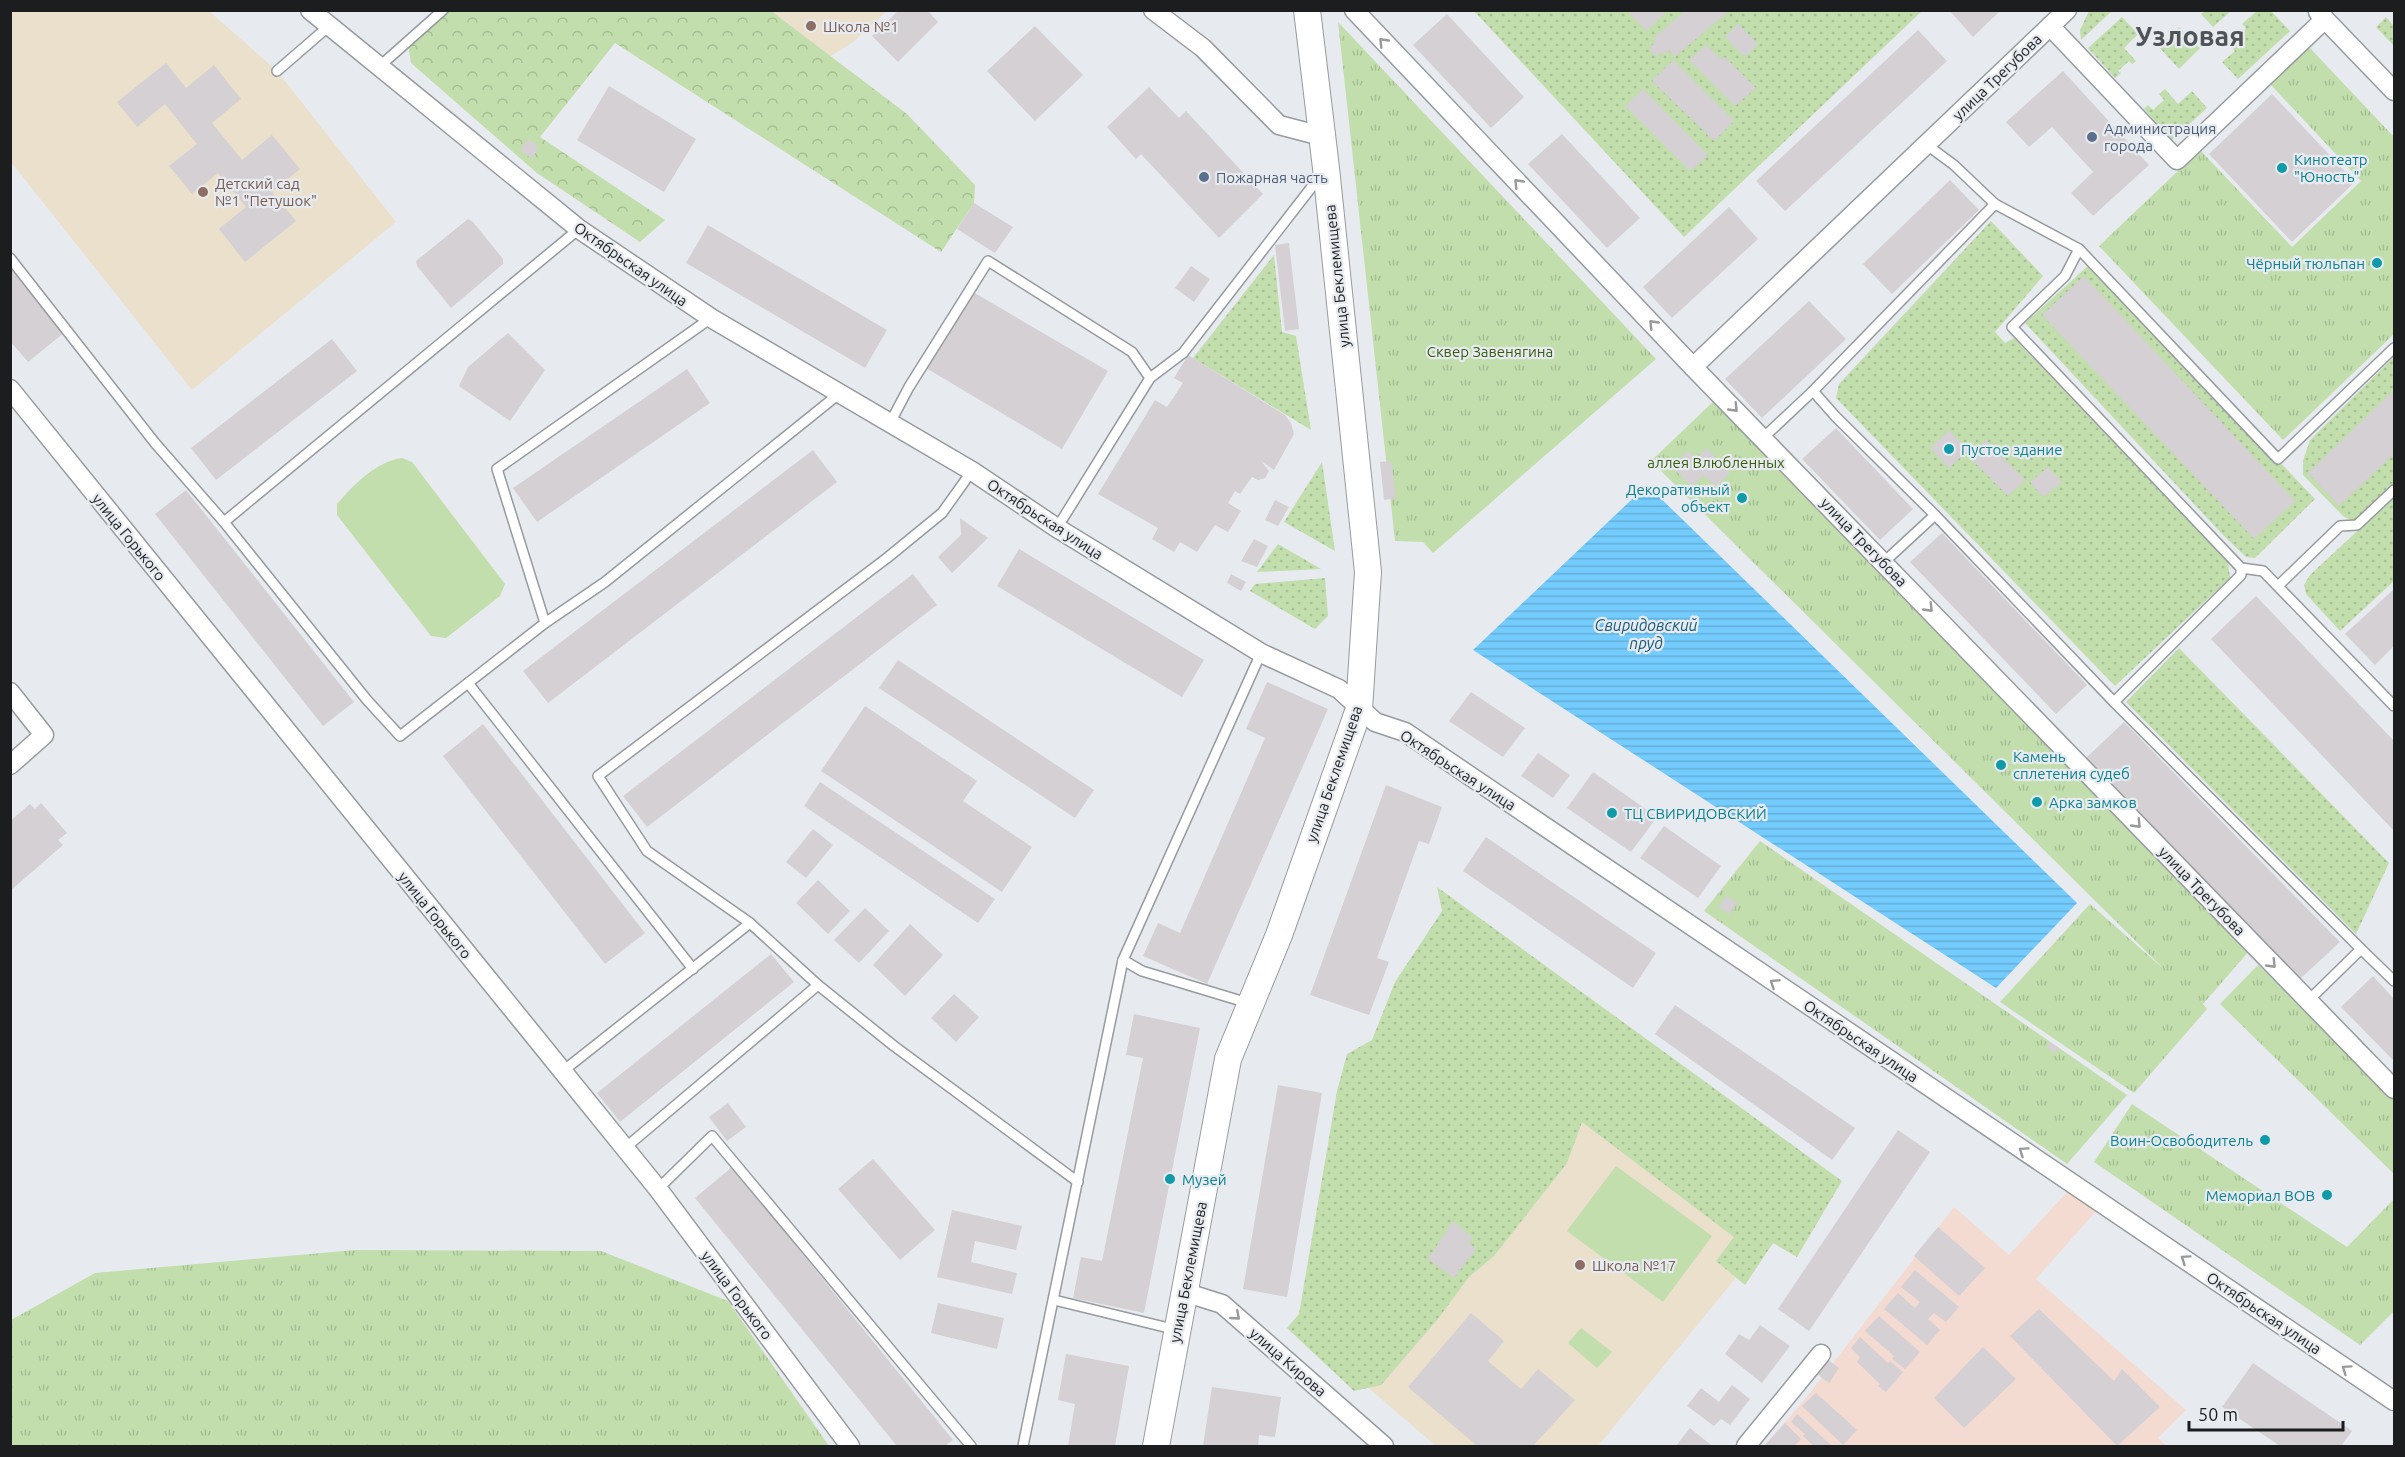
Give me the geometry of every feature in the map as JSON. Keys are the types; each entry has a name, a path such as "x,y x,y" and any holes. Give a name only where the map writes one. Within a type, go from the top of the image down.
{"main road":[{"name":"улица Беклемищева","path":"1156,1446 1228,1059 1279,934 1359,709 1368,572 1326,168 1307,10"}],"street":[{"name":"Октябрьская улица","path":"310,10 579,229 711,318 972,471 1057,528 1261,653 1339,690 1375,722 1405,732 2394,1401"},
{"path":"1153,10 1203,48 1279,124 1321,136"},
{"path":"1354,10 1693,367"},
{"name":"улица Трегубова","path":"2067,10 1693,367 2394,1089"},
{"path":"2050,26 2177,160 2321,15 2394,91"},
{"name":"улица Горького","path":"10,389 658,1189 850,1446"},
{"path":"10,692 44,735 10,765"},
{"name":"улица Кирова","path":"1184,1292 1222,1304 1384,1446"},
{"path":"1746,1446 1821,1354"}],"lane":[{"path":"380,66 443,10"},
{"path":"277,70 329,26"},
{"path":"1927,146 1954,165 1995,204 2079,249 2278,459 2394,348"},
{"path":"1057,528 1150,378 1183,353 1303,201 1326,168"},
{"path":"1763,438 1813,391 1995,204"},
{"path":"224,522 579,229"},
{"path":"2079,249 2065,276 2012,327 2241,568 2263,571 2279,585 2394,706"},
{"path":"10,258 155,443 224,522 367,700 400,736 545,623 605,582 840,393"},
{"path":"890,423 909,387 988,261 1132,352 1150,378"},
{"path":"545,623 497,469 711,318"},
{"path":"1813,391 2114,702 2394,981"},
{"path":"972,471 942,513 887,558 598,776 647,851 750,923 818,985 894,1046 1078,1182"},
{"path":"2279,585 2340,526 2357,525 2394,490"},
{"path":"1884,562 1935,515"},
{"path":"2114,702 2241,575 2241,568"},
{"path":"1023,1446 1123,960 1261,653"},
{"path":"468,682 693,969"},
{"path":"2386,698 2394,690"},
{"path":"563,1071 750,923"},
{"path":"2308,1000 2361,949"},
{"path":"1123,960 1142,971 1250,1004"},
{"path":"625,1148 818,985"},
{"path":"658,1189 712,1136 971,1446"},
{"path":"1054,1300 1177,1330"}],"shaded area":[{"name":"Детский сад №1 \"Петушок\"","path":"10,11 209,11 277,71 396,222 192,390 11,162"},
{"name":"Школа №1","path":"735,11 887,11 853,42 806,72"},
{"name":"Школа №17","path":"1514,1055 1762,1246 1598,1446 1436,1446 1358,1379"},
{"path":"2068,1191 2097,1210 2036,1279 2186,1410 2158,1438 2167,1446 1764,1446 1806,1398 1954,1207 2009,1255"}],"green space":[{"path":"445,11 771,11 907,114 975,185 974,203 941,252 615,43 540,137 665,220 640,242 537,173 411,63 408,43"},
{"path":"1474,11 1922,11 1684,237"},
{"path":"2089,11 2112,11 2081,40 2080,30"},
{"path":"2205,11 2231,11 2213,27 2201,14"},
{"path":"2257,11 2271,11 2290,31 2238,79 2222,62 2235,51 2224,38 2228,35 2233,39 2246,28 2242,24"},
{"path":"2122,17 2138,34 2124,48 2136,61 2132,64 2129,61 2118,71 2121,73 2115,78 2088,48"},
{"path":"2386,17 2394,26 2394,46 2376,27"},
{"name":"Сквер Завенягина","path":"1338,22 1656,359 1433,553 1423,542 1395,541"},
{"path":"2179,27 2200,48 2179,69 2159,47"},
{"path":"2309,47 2394,137 2394,334 2283,440 2099,246 2200,150 2292,247 2361,181 2270,84"},
{"path":"2165,89 2178,104 2192,91 2207,108 2172,140 2144,109 2148,105 2153,110 2164,100 2159,94"},
{"path":"1991,221 2043,276 1995,332 2005,343 2014,338 2228,562 2230,578 2115,686 1836,398 1839,384"},
{"path":"1274,255 1282,332 1296,336 1311,430 1193,358"},
{"path":"2090,264 2315,499 2255,558 2246,557 2224,536 2025,323"},
{"path":"2394,357 2394,484 2354,522 2343,516 2303,475 2303,461 2310,440"},
{"name":"аллея Влюбленных","path":"1717,398 2250,950 2203,1004 2207,1009 2134,1093 2000,1002 2090,904 2166,971 1651,461"},
{"path":"402,458 412,462 505,584 500,596 446,638 431,636 337,515 337,504 350,489 375,469"},
{"path":"1322,462 1335,551 1284,522"},
{"path":"2394,497 2394,581 2340,631 2306,594 2304,585 2310,575"},
{"path":"1278,544 1321,569 1257,572"},
{"path":"1325,578 1328,616 1315,629 1250,591 1255,584"},
{"path":"2179,648 2389,863 2356,934 2126,702"},
{"path":"1760,841 2127,1095 2067,1164 1704,911"},
{"path":"1437,887 1842,1181 1797,1257 1773,1243 1745,1285 1716,1261 1734,1237 1582,1122 1567,1163 1494,1256 1469,1277 1437,1320 1381,1385 1354,1391 1287,1328 1299,1314 1337,1091 1347,1054 1372,1040 1395,982 1442,911"},
{"path":"2258,965 2394,1100 2394,1174 2220,1004"},
{"path":"2132,1104 2347,1247 2394,1199 2394,1311 2360,1345 2094,1162"},
{"path":"1616,1166 1712,1236 1663,1302 1567,1231"},
{"path":"355,1250 601,1251 728,1301 829,1446 11,1446 11,1320 95,1273"},
{"path":"1581,1328 1612,1352 1597,1368 1568,1343"}],"water":[{"name":"Свиридовский пруд","path":"1647,485 2077,903 1996,988 1473,650"}],"building":[{"path":"899,10 927,10 938,22 898,62 872,36"},
{"path":"1633,10 1668,10 1647,31 1629,14"},
{"path":"1686,10 1730,10 1675,57 1669,50 1664,55 1661,52 1656,57 1649,49 1656,36"},
{"path":"1949,10 2001,10 1973,37"},
{"path":"1447,14 1524,97 1491,128 1413,45"},
{"path":"1738,24 1758,44 1745,57 1725,37"},
{"path":"1035,26 1083,75 1035,121 987,71"},
{"path":"1918,30 1947,61 1785,211 1756,181"},
{"path":"1706,45 1721,59 1725,57 1756,88 1735,106 1689,60"},
{"path":"1673,60 1734,121 1714,141 1652,81"},
{"path":"166,63 186,88 214,65 241,99 212,123 242,160 272,135 300,169 272,192 296,221 245,262 219,229 246,207 218,173 192,194 169,166 197,144 165,104 137,127 117,102"},
{"name":"Администрация города","path":"2063,71 2149,165 2093,216 2071,193 2093,172 2052,127 2029,147 2006,122"},
{"path":"609,86 696,139 664,192 577,140"},
{"name":"Пожарная часть","path":"1149,87 1179,118 1186,111 1263,194 1219,238 1141,154 1136,159 1107,127"},
{"path":"1643,89 1708,155 1690,171 1625,106"},
{"name":"Кинотеатр \"Юность\"","path":"2272,94 2355,182 2292,242 2209,154"},
{"path":"1562,134 1640,218 1607,248 1528,164"},
{"path":"528,139 539,147 532,159 520,150"},
{"path":"1950,180 1979,210 1892,294 1863,264"},
{"path":"974,203 1013,227 995,253 957,229"},
{"path":"1729,207 1758,239 1672,318 1643,287"},
{"path":"468,219 503,259 503,264 451,308 417,266 416,261"},
{"path":"708,225 887,330 865,368 686,263"},
{"path":"1289,243 1299,329 1285,331 1275,245"},
{"path":"10,265 65,332 28,362 10,341"},
{"path":"1191,266 1210,279 1194,302 1175,288"},
{"path":"2084,276 2295,501 2254,539 2042,315"},
{"path":"973,292 1108,371 1062,449 926,368"},
{"path":"1809,301 1846,339 1762,418 1725,379"},
{"path":"508,333 545,370 510,421 459,386 468,367"},
{"path":"332,339 357,371 216,480 191,448"},
{"path":"1188,355 1285,415 1291,423 1294,434 1274,470 1261,461 1269,471 1265,478 1258,480 1252,477 1240,494 1235,491 1228,503 1241,511 1228,532 1215,525 1197,552 1180,542 1174,552 1152,539 1158,528 1098,494 1155,400 1167,407 1183,383 1174,378"},
{"path":"687,369 710,403 537,522 513,488"},
{"path":"2394,390 2394,454 2339,506 2308,473"},
{"path":"1836,428 1913,509 1880,540 1802,459"},
{"name":"Пустое здание","path":"1949,430 1968,450 1949,468 1930,448"},
{"path":"1986,440 2025,480 2008,496 1969,457"},
{"path":"1706,448 1730,473 1716,487 1703,475 1692,487 1672,467 1688,451 1696,459"},
{"path":"813,450 837,482 548,703 523,671"},
{"path":"1391,461 1396,498 1384,500 1380,462"},
{"path":"2048,467 2062,482 2043,497 2030,482"},
{"path":"186,490 354,702 323,726 155,514"},
{"path":"1275,500 1289,507 1278,526 1265,520"},
{"path":"960,518 988,538 952,573 938,557 961,535"},
{"path":"1942,533 2087,685 2056,714 1910,562"},
{"path":"1254,539 1268,546 1257,567 1241,561"},
{"path":"1019,549 1204,660 1182,697 997,586"},
{"path":"913,574 937,605 647,827 623,796"},
{"path":"1231,574 1246,582 1241,591 1227,583"},
{"path":"2394,589 2394,646 2375,665 2345,634"},
{"path":"2256,596 2394,741 2394,831 2211,639"},
{"path":"898,660 1094,790 1075,818 879,688"},
{"path":"1267,682 1328,709 1207,984 1143,956 1158,923 1180,933 1265,738 1246,729"},
{"path":"1471,692 1525,728 1503,757 1449,721"},
{"path":"865,706 977,781 963,801 1032,847 1002,892 821,771"},
{"path":"2124,722 2340,942 2300,979 2086,758"},
{"path":"483,724 645,933 605,964 443,756"},
{"path":"1538,753 1570,775 1553,798 1521,776"},
{"name":"ТЦ СВИРИДОВСКИЙ","path":"1593,772 1657,817 1631,852 1567,808"},
{"path":"820,782 995,899 978,923 804,806"},
{"path":"1386,785 1442,807 1429,844 1419,841 1377,958 1389,962 1369,1015 1310,995"},
{"path":"41,803 67,833 58,840 63,845 10,891 10,821 30,804 35,809"},
{"path":"1664,826 1721,866 1698,898 1640,858"},
{"path":"813,829 833,845 806,878 786,862"},
{"path":"1486,837 1656,953 1633,988 1463,871"},
{"path":"818,880 850,911 828,934 796,903"},
{"path":"1727,896 1738,903 1729,914 1718,907"},
{"path":"865,908 889,931 859,963 834,940"},
{"path":"910,924 943,955 905,996 873,965"},
{"path":"771,954 794,982 620,1122 597,1093"},
{"path":"2373,976 2394,999 2394,1061 2341,1007"},
{"path":"954,994 979,1017 956,1042 931,1018"},
{"path":"1675,1005 1855,1128 1832,1160 1655,1034"},
{"path":"1134,1014 1200,1028 1144,1313 1073,1298 1081,1257 1102,1261 1143,1058 1126,1055"},
{"path":"2050,1042 2059,1048 2055,1053 2046,1047"},
{"path":"1278,1085 1322,1093 1287,1297 1243,1289"},
{"path":"728,1103 746,1127 727,1141 709,1117"},
{"path":"1898,1130 1930,1152 1809,1331 1778,1309"},
{"path":"873,1159 935,1230 900,1260 838,1189"},
{"path":"732,1167 953,1440 945,1446 897,1446 695,1198"},
{"path":"952,1210 1022,1226 1016,1250 975,1241 971,1262 1017,1273 1012,1294 937,1277"},
{"path":"1453,1221 1473,1238 1469,1243 1476,1249 1454,1278 1428,1259"},
{"path":"1938,1227 1985,1268 1959,1296 1914,1256"},
{"path":"1915,1270 1959,1307 1946,1322 1934,1313 1928,1319 1940,1330 1927,1345 1884,1309 1898,1293 1915,1308 1920,1302 1901,1287"},
{"path":"938,1303 1004,1318 997,1349 931,1333"},
{"path":"2039,1309 2114,1381 2122,1369 2160,1407 2117,1446 2010,1336"},
{"path":"1471,1313 1504,1341 1488,1361 1521,1389 1538,1369 1575,1400 1533,1446 1477,1446 1408,1387"},
{"path":"1879,1316 1920,1352 1905,1369 1892,1359 1894,1356 1865,1331"},
{"path":"1760,1325 1790,1346 1762,1383 1725,1354 1739,1334 1749,1340"},
{"path":"1860,1337 1888,1363 1890,1361 1903,1372 1886,1392 1857,1362 1860,1357 1851,1348"},
{"path":"1983,1347 2016,1379 1964,1428 1934,1398"},
{"path":"1066,1354 1129,1366 1115,1446 1068,1446 1075,1404 1058,1400"},
{"path":"1827,1359 1839,1368 1829,1383 1817,1374"},
{"path":"2253,1363 2352,1431 2341,1446 2280,1446 2222,1407"},
{"path":"1732,1385 1750,1399 1730,1425 1721,1419 1714,1426 1687,1406 1701,1388 1719,1402"},
{"path":"1212,1387 1281,1397 1275,1437 1259,1435 1258,1446 1203,1446"},
{"path":"1816,1393 1857,1430 1843,1445 1802,1406"},
{"path":"1797,1414 1832,1446 1814,1446 1803,1436 1805,1434 1791,1422"},
{"path":"1785,1423 1801,1439 1794,1446 1764,1446"},
{"path":"1690,1428 1711,1445 1676,1446"}],"place":[{"name":"Школа №1","path":"811,26"},
{"name":"Администрация города","path":"2092,137"},
{"name":"Кинотеатр \"Юность\"","path":"2282,168"},
{"name":"Пожарная часть","path":"1204,177"},
{"name":"Детский сад №1 \"Петушок\"","path":"203,192"},
{"name":"Чёрный тюльпан","path":"2377,263"},
{"name":"Пустое здание","path":"1949,449"},
{"name":"Декоративный объект","path":"1742,498"},
{"name":"Камень сплетения судеб","path":"2001,765"},
{"name":"Арка замков","path":"2037,802"},
{"name":"ТЦ СВИРИДОВСКИЙ","path":"1612,813"},
{"name":"Воин-Освободитель","path":"2265,1140"},
{"name":"Музей","path":"1170,1179"},
{"name":"Мемориал ВОВ","path":"2327,1195"},
{"name":"Школа №17","path":"1580,1265"}],"district":[{"name":"Узловая","path":"2190,36"}]}
